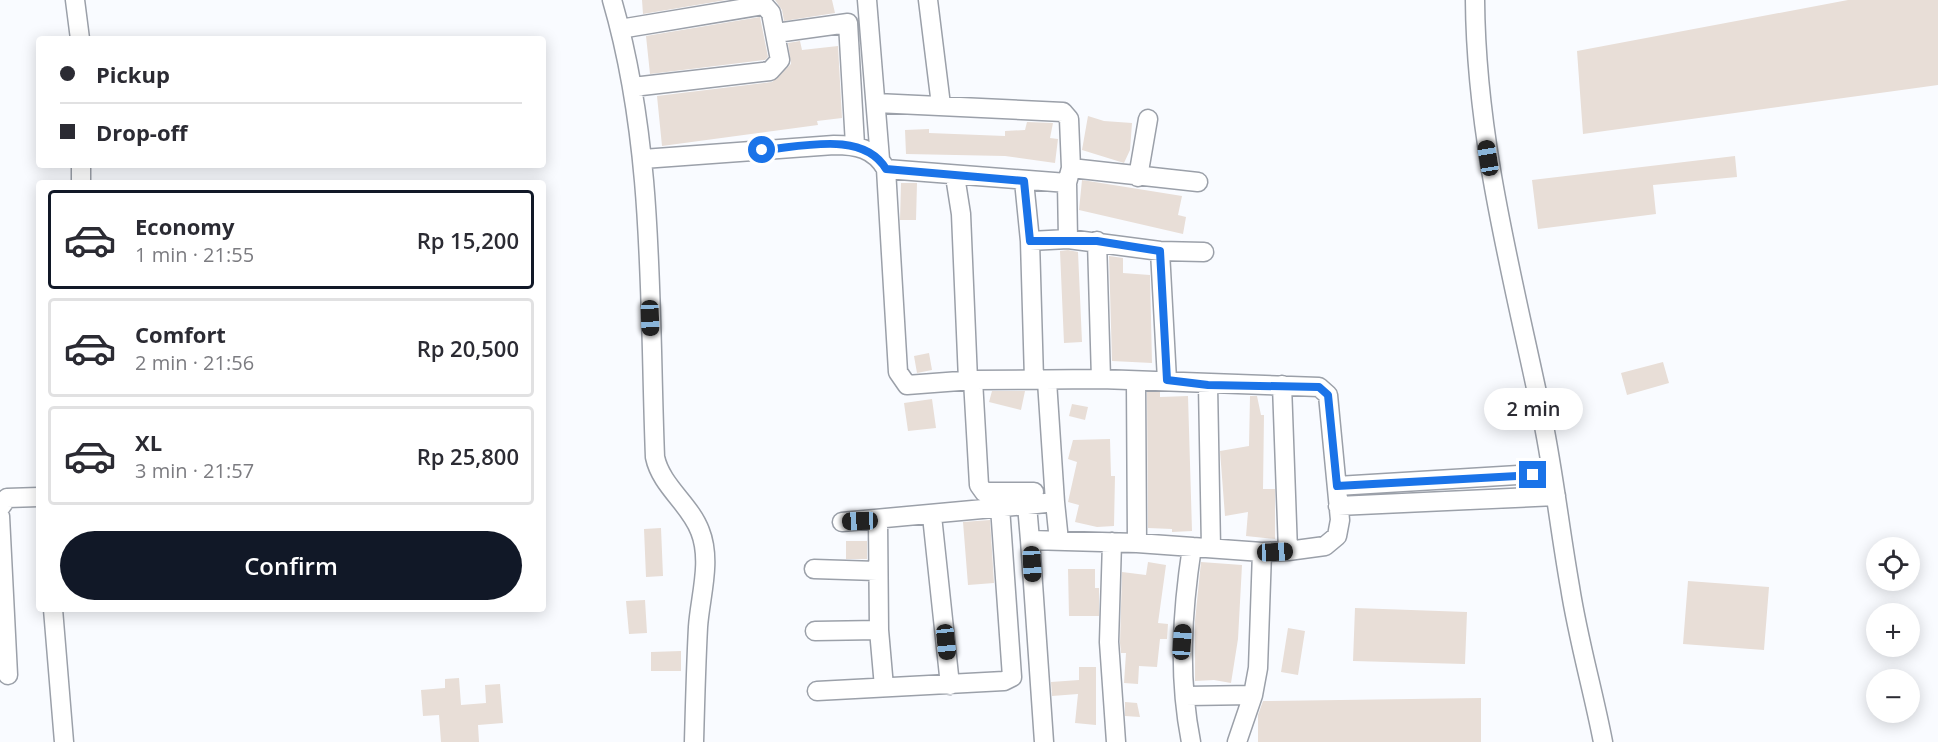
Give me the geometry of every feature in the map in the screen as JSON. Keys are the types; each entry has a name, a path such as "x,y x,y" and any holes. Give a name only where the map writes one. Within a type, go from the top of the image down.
{"street":[{"path":"75,0 80,36"},
{"path":"612,0 633,87 643,159 655,457 670,488 700,532 705,564 698,626 694,742"},
{"path":"867,0 883,164 898,372 906,385 970,380 1101,379 1136,382 1167,380 1208,385 1319,387 1328,395 1338,506 1337,536 1325,546 1262,552 1137,543 1030,540"},
{"path":"928,0 941,105"},
{"path":"1475,0 1478,83 1487,152 1514,296 1543,422 1572,599 1603,742"},
{"path":"620,29 764,5 771,13 776,33 780,60 770,71 633,87"},
{"path":"776,33 848,23 855,145"},
{"path":"876,103 1063,112 1069,119 1068,239"},
{"path":"1138,177 1148,119"},
{"path":"643,159 855,145 883,164 955,176 1024,181 1069,175 1198,182"},
{"path":"955,176 961,214 970,380 979,484 984,492 1026,499"},
{"path":"1024,181 1040,380 1059,541"},
{"path":"1030,241 1068,239 1160,251 1204,252"},
{"path":"1097,241 1101,379"},
{"path":"1160,251 1167,380"},
{"path":"1136,382 1137,543"},
{"path":"1208,385 1211,548"},
{"path":"1282,385 1288,551"},
{"path":"1337,486 1551,473"},
{"path":"1441,481 1442,503"},
{"path":"843,522 932,516 1000,507 1026,499 1055,496"},
{"path":"1338,506 1556,496"},
{"path":"0,508 8,498 36,497"},
{"path":"1026,499 1044,742"},
{"path":"818,691 1010,680 1014,674 1000,507"},
{"path":"0,516 8,675"},
{"path":"932,516 950,685"},
{"path":"878,520 879,630 884,687"},
{"path":"1112,542 1108,642 1116,742"},
{"path":"1191,742 1182,642 1184,596 1192,546"},
{"path":"1237,742 1253,695 1258,668 1262,552"},
{"path":"814,569 877,571"},
{"path":"53,612 64,742"},
{"path":"815,631 879,630"},
{"path":"1186,696 1253,695"}],"building":[{"path":"642,0 726,0 643,14"},
{"path":"775,0 832,0 835,13 784,21 782,10"},
{"path":"1848,0 1938,0 1938,85 1583,134 1577,51"},
{"path":"760,17 768,57 765,60 650,74 646,36"},
{"path":"800,41 802,50 838,46 842,118 817,121 818,125 662,146 657,96 772,82 791,64 788,43"},
{"path":"1088,116 1104,121 1132,123 1130,150 1124,163 1082,150"},
{"path":"1027,122 1053,123 1050,138 1058,139 1055,163 1005,156 906,154 905,130 929,129 929,133 1005,136 1005,131 1025,130"},
{"path":"1735,156 1737,177 1653,185 1656,214 1538,229 1532,180"},
{"path":"1082,180 1182,196 1178,215 1186,217 1183,234 1079,210"},
{"path":"901,183 917,183 916,220 900,220"},
{"path":"1060,251 1078,252 1082,342 1064,343"},
{"path":"1109,256 1123,258 1123,273 1150,275 1152,363 1112,361"},
{"path":"929,353 932,370 917,373 914,356"},
{"path":"1663,362 1669,383 1627,395 1621,373"},
{"path":"992,391 1025,391 1021,410 989,402"},
{"path":"1147,392 1160,392 1160,397 1188,396 1192,531 1172,532 1172,529 1148,528"},
{"path":"1250,396 1257,396 1261,415 1264,415 1263,489 1275,489 1275,539 1246,536 1248,512 1225,516 1220,451 1249,446"},
{"path":"932,399 936,428 908,431 904,403"},
{"path":"1072,404 1088,407 1085,420 1069,416"},
{"path":"1110,439 1111,476 1115,476 1114,526 1097,527 1075,522 1079,505 1068,502 1077,462 1068,459 1073,440"},
{"path":"990,520 994,583 968,585 963,522"},
{"path":"661,528 663,576 646,577 644,529"},
{"path":"846,541 867,541 867,559 846,559"},
{"path":"1148,562 1166,565 1158,623 1168,624 1167,639 1160,639 1157,667 1139,666 1138,684 1124,683 1126,653 1121,653 1120,643 1122,572 1146,575"},
{"path":"1201,562 1242,565 1238,639 1231,683 1214,680 1195,681 1195,621"},
{"path":"1068,569 1095,569 1095,588 1099,588 1099,616 1069,616"},
{"path":"1688,581 1769,587 1764,650 1683,644"},
{"path":"645,600 647,633 629,634 626,601"},
{"path":"1355,608 1467,612 1465,664 1353,661"},
{"path":"1288,628 1305,631 1298,675 1281,672"},
{"path":"681,651 681,671 651,671 651,652"},
{"path":"1079,667 1096,667 1096,725 1075,723 1078,694 1052,696 1051,682 1079,680"},
{"path":"459,678 461,705 486,703 485,685 500,684 503,723 478,725 479,742 441,742 439,715 423,716 421,690 445,688 445,679"},
{"path":"1481,698 1481,742 1258,742 1258,715 1263,701"},
{"path":"1125,702 1137,703 1140,717 1125,716"}],"route":[{"path":"762,150 855,145 866,149 880,159 886,169 1024,181 1030,241 1068,239 1097,241 1160,251 1167,380 1208,385 1319,387 1324,390 1328,395 1337,486 1533,475"}]}
